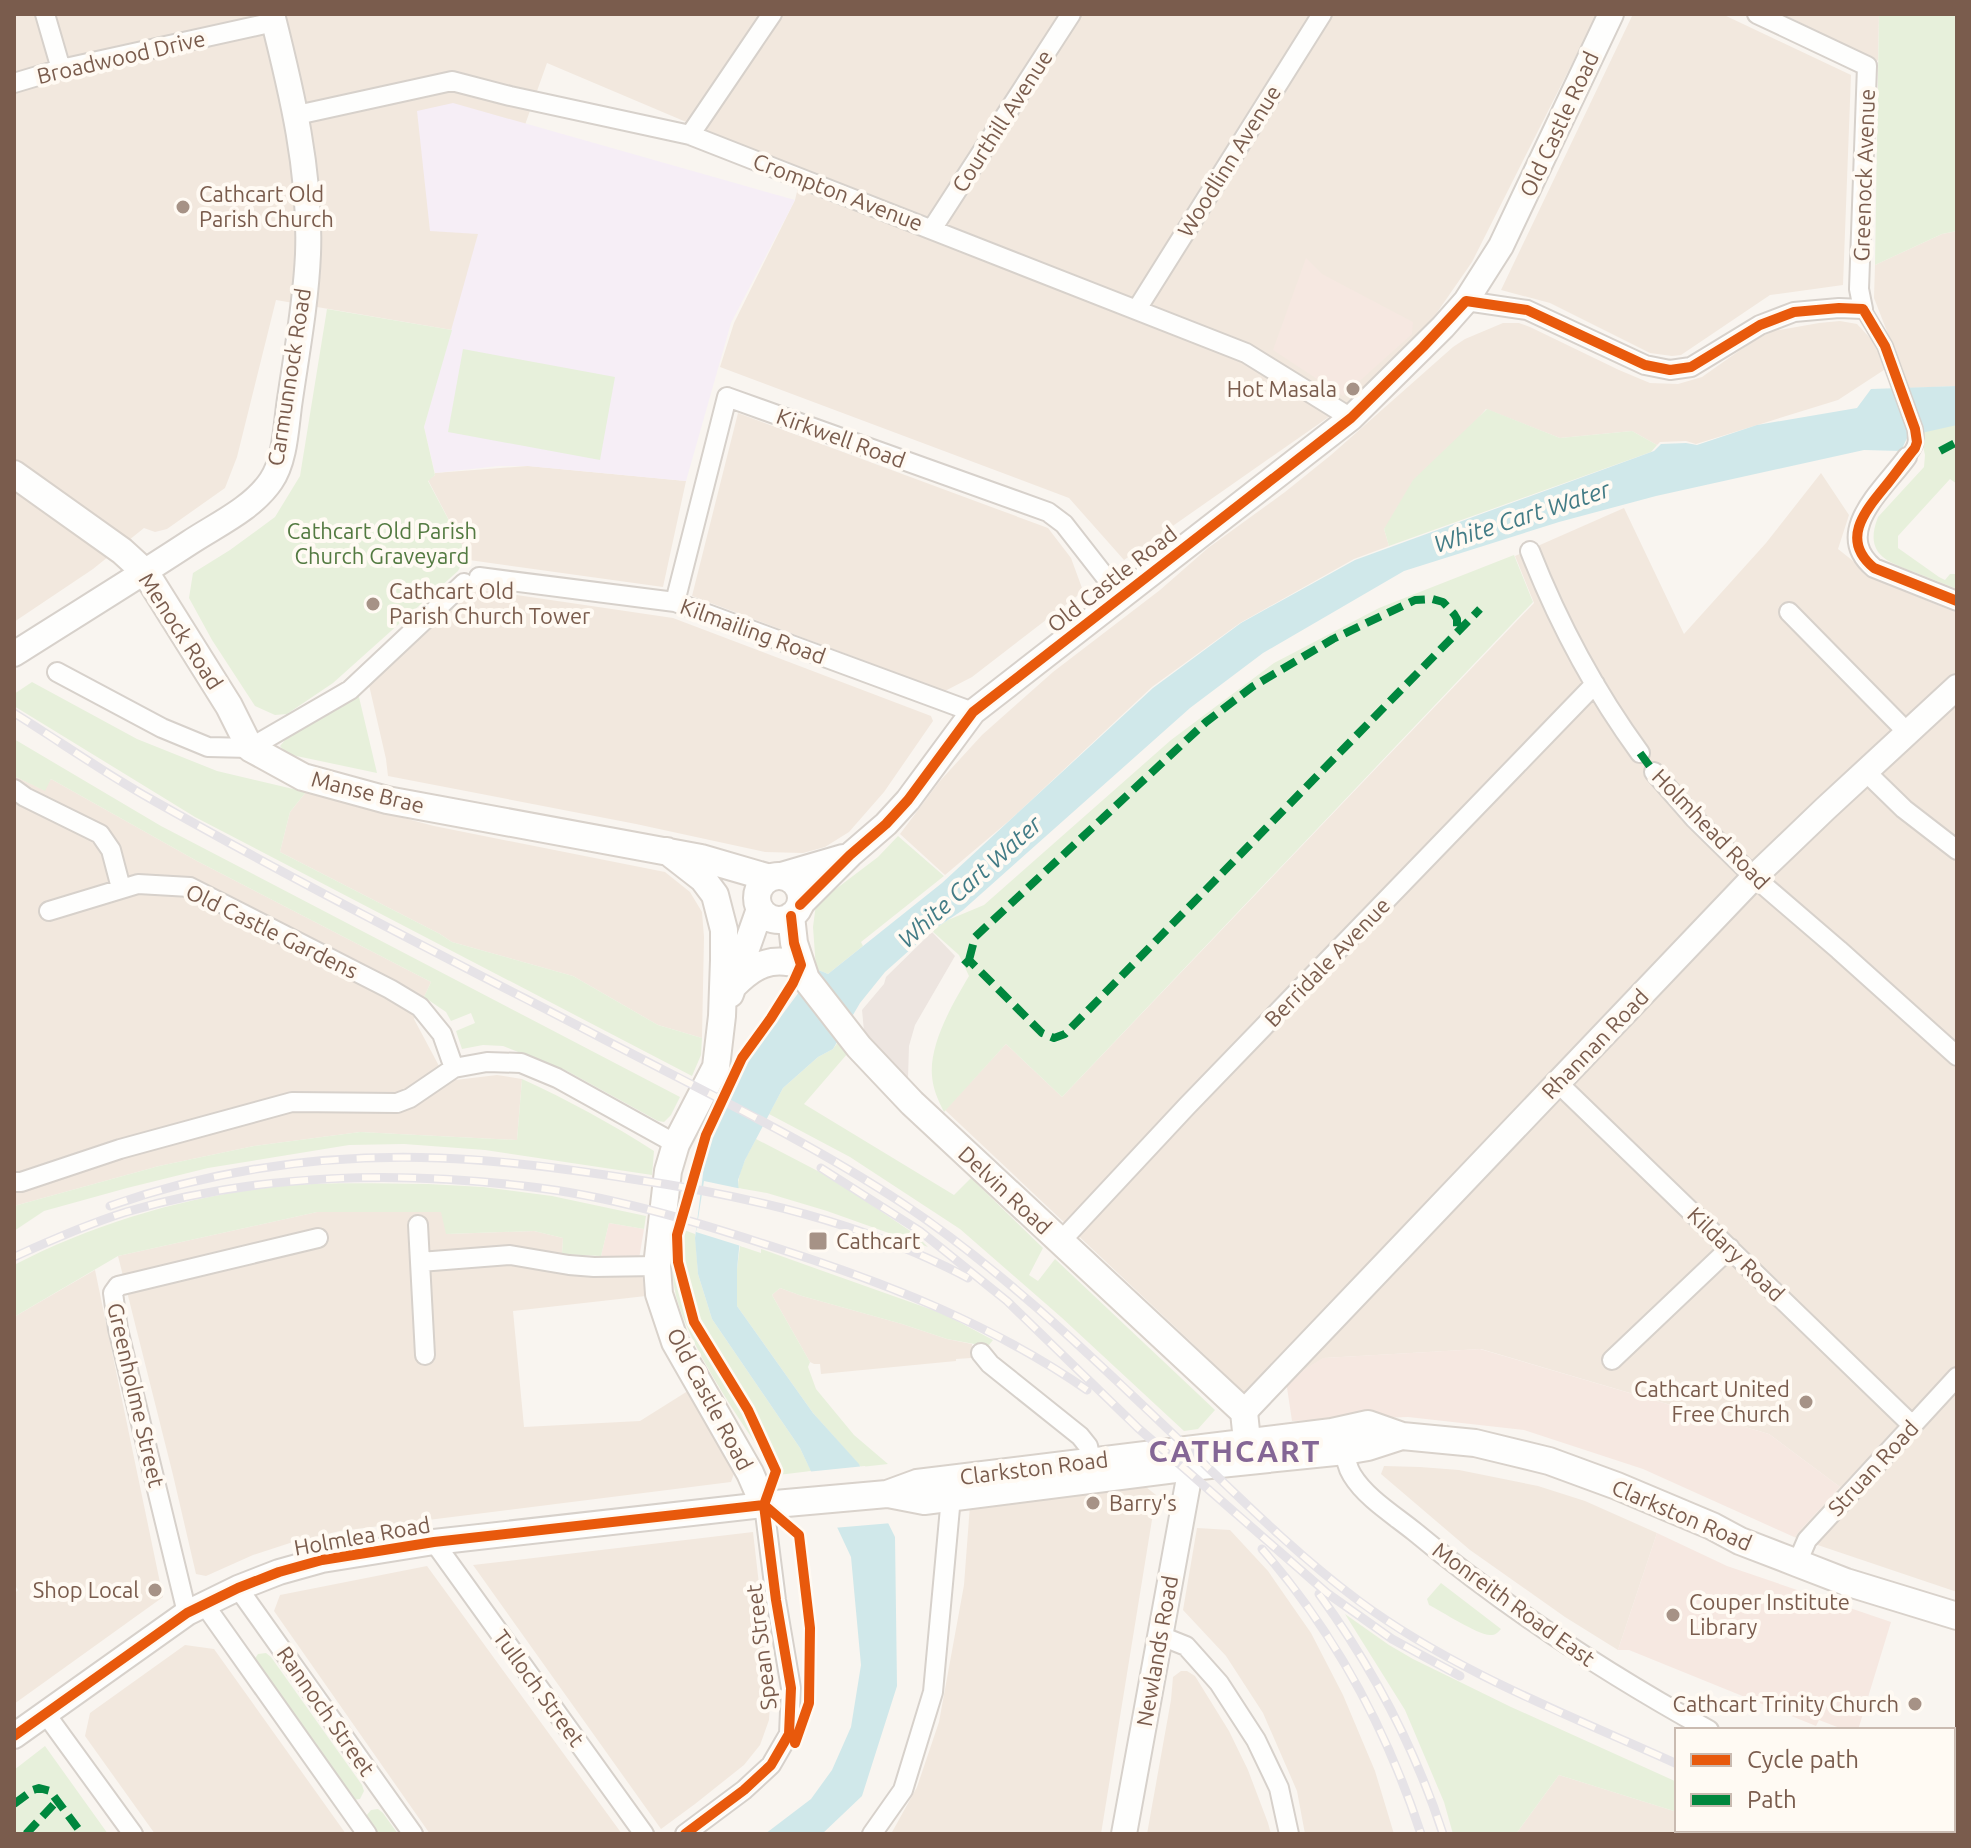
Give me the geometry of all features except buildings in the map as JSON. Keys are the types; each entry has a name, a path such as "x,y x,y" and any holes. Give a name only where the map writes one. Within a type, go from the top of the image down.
{"main road":[{"name":"Menock Road","path":"14,474 122,551 145,572 229,706 250,748"},
{"name":"Manse Brae","path":"250,748 303,777 387,800 667,851 774,877"},
{"name":"Old Castle Road","path":"667,851 703,879 715,895 724,930 719,1056 676,1144 668,1171 657,1266 659,1294 675,1342 750,1473 764,1505"},
{"name":"Manse Brae","path":"701,858 745,885 759,905"},
{"name":"Old Castle Road","path":"722,1016 759,905 760,888 774,877"},
{"path":"759,905 771,918 785,919 796,911 801,898 796,885 785,877 774,877"},
{"name":"Delvin Road","path":"796,911 794,943 803,972 859,1047 912,1103 1244,1412"},
{"path":"733,986 750,969 760,964 790,962 803,972"},
{"path":"1244,1412 1247,1441"},
{"name":"Clarkston Road","path":"921,1492 1091,1461 1332,1432 1368,1424 1402,1436 1475,1443 1549,1461 1617,1486 1740,1541 1846,1582 1957,1616"},
{"name":"Clarkston Road","path":"921,1492 951,1497 1345,1451 1402,1436"},
{"name":"Clarkston Road","path":"1191,1467 1247,1441"},
{"path":"764,1505 921,1492"}],"street":[{"path":"45,14 61,69"},
{"path":"690,135 772,14"},
{"name":"Courthill Avenue","path":"932,229 1071,14"},
{"name":"Woodlinn Avenue","path":"1137,309 1322,14"},
{"name":"Old Castle Road","path":"796,911 908,800 973,712 1351,418 1466,301 1501,246 1611,14"},
{"name":"Greenock Avenue","path":"1757,14 1867,66 1859,289 1863,309"},
{"name":"Broadwood Drive","path":"14,83 273,18"},
{"name":"Carmunnock Road","path":"14,654 238,512 259,495 272,479 281,457 297,356 308,253 306,193 297,115 273,18"},
{"name":"Crompton Avenue","path":"297,115 452,81 690,135 1252,356 1351,418"},
{"path":"1466,301 1527,310 1645,365 1670,370 1691,367 1760,325 1794,312 1863,309 1885,346 1915,429 1912,450 1866,509 1858,530 1857,546 1864,559 1874,568 1957,601"},
{"name":"Kirkwell Road","path":"675,602 727,397 1048,512 1064,524 1121,597"},
{"name":"Holmhead Road","path":"1530,551 1561,623 1595,684 1654,772 1695,819 1754,877 1957,1056"},
{"name":"Kilmailing Road","path":"250,748 350,690 471,580 675,602 973,712"},
{"path":"1789,612 1908,733"},
{"name":"Manse Brae","path":"57,672 162,728 208,747 250,748"},
{"name":"Berridale Avenue","path":"1061,1241 1187,1106 1595,684"},
{"name":"Rhannan Road","path":"1244,1412 1754,877 1957,687"},
{"path":"1866,772 1904,809 1957,850"},
{"path":"18,797 100,834 111,850 121,888"},
{"name":"Old Castle Road","path":"774,877 850,855"},
{"name":"Old Castle Gardens","path":"49,911 138,884 190,887 420,1007 442,1034 454,1068"},
{"path":"14,1182 292,1102 397,1103 410,1098 454,1068 487,1062 521,1063 557,1078 676,1144"},
{"name":"Kildary Road","path":"1558,1083 1913,1426"},
{"path":"418,1225 425,1355"},
{"name":"Greenholme Street","path":"196,1608 118,1329 113,1293 118,1286 318,1238"},
{"path":"1612,1360 1730,1248"},
{"path":"420,1262 510,1255 569,1265 657,1266"},
{"path":"981,1353 990,1364 1080,1436 1088,1446 1091,1461"},
{"name":"Struan Road","path":"1797,1563 1807,1540 1957,1377"},
{"name":"Monreith Road East","path":"1345,1451 1351,1473 1367,1492 1444,1557 1588,1658 1705,1728"},
{"name":"Newlands Road","path":"1124,1834 1191,1467"},
{"path":"872,1834 903,1790 933,1692 951,1497"},
{"name":"Holmlea Road","path":"14,1736 196,1608 279,1572 322,1560 434,1542 764,1505"},
{"name":"Spean Street","path":"685,1834 744,1790 771,1765 789,1734 791,1688 764,1505"},
{"name":"Tulloch Street","path":"434,1542 644,1834"},
{"name":"Rannoch Street","path":"238,1588 413,1834"},
{"name":"Rannoch Street","path":"196,1608 367,1834"},
{"path":"1161,1636 1186,1646 1219,1683 1256,1740 1279,1788 1289,1834"},
{"path":"45,1713 133,1834"}],"shaded area":[{"path":"14,14 1597,14 1472,262 1418,340 1353,400 1124,560 1069,498 720,367 734,323 795,200 802,171 547,63 452,330 276,300 237,457 225,488 167,529 155,532 144,528 93,569 14,622"},
{"path":"1633,14 1722,14 1851,75 1843,285 1770,295 1681,355 1650,353 1550,303 1501,290"},
{"path":"1783,14 1879,14 1878,61"},
{"path":"453,103 795,200 731,323 686,481 528,466 435,473 424,427 478,234 430,231 417,111"},
{"path":"1957,231 1957,386 1909,388 1874,298 1875,265 1942,234"},
{"path":"1306,258 1322,274 1413,322 1412,334 1343,396 1273,350"},
{"path":"1840,321 1857,324 1872,340 1887,368 1838,400 1696,444 1686,441 1660,442 1657,445 1632,431 1560,438 1486,409 1384,529 1389,546 1354,559 1240,623 1152,687 1010,820 945,875 900,834 939,782 982,735 1053,672 1331,455 1465,339 1503,323 1519,323 1650,383 1678,384 1702,377 1753,341 1773,331"},
{"path":"738,413 1048,528 1071,558 1081,593 972,677 945,691 692,596"},
{"path":"528,466 686,481 663,587 462,559 462,545 428,480 435,473"},
{"path":"1821,473 1849,515 1838,549 1877,580 1957,613 1957,1592 1794,1537 1840,1487 1769,1434 1481,1349 1324,1358 1286,1381 1244,1392 945,1110 1006,1044 1062,1097 1534,603 1515,556 1624,508 1684,634 1766,543"},
{"path":"475,589 673,618 931,716 933,721 884,792 849,832 825,847 803,853 765,852 388,776 369,685"},
{"path":"14,776 44,790 51,779 197,861 431,982 414,1019 447,1081 497,1075 522,1079 517,1140 360,1132 254,1146 159,1166 14,1206"},
{"path":"306,792 434,826 665,872 690,892 702,912 702,1038 658,1025 573,976 452,942 280,852 290,812"},
{"path":"932,932 955,956 915,1025 909,1046 908,1078 905,1079 864,1031 862,1010 884,984 886,977"},
{"path":"317,1212 442,1212 447,1234 534,1231 563,1238 562,1254 639,1259 646,1296 513,1311 524,1427 640,1421 691,1389 736,1468 731,1482 340,1531 253,1555 206,1576 196,1574 118,1256"},
{"path":"609,1223 644,1229 639,1259 601,1256"},
{"path":"95,1270 163,1597 14,1704 14,1594 18,1590 14,1584 14,1317"},
{"path":"780,1288 972,1344 971,1358 821,1374 820,1364 810,1362 772,1295"},
{"path":"1480,1349 1769,1434 1840,1487 1794,1537 1643,1469 1524,1430 1408,1417 1292,1421 1286,1381 1323,1358"},
{"path":"1384,1466 1459,1470 1538,1486 1585,1501 1657,1533 1618,1650 1470,1550 1381,1474"},
{"path":"1146,1487 1156,1495 1101,1834 891,1834 917,1787 939,1722 964,1585 970,1505"},
{"path":"1197,1528 1230,1530 1268,1571 1311,1633 1343,1695 1375,1771 1394,1834 1305,1834 1297,1791 1263,1713 1226,1656 1183,1610"},
{"path":"753,1532 771,1689 769,1720 760,1745 744,1765 661,1829 473,1565"},
{"path":"1657,1533 1727,1566 1891,1622 1859,1728 1840,1728 1819,1720 1816,1726 1629,1650 1618,1650"},
{"path":"427,1566 622,1834 430,1834 274,1611 280,1595"},
{"path":"185,1645 214,1649 346,1834 155,1834 85,1736 90,1713"},
{"path":"1181,1671 1195,1676 1229,1731 1248,1770 1271,1834 1147,1834 1173,1677"},
{"path":"1559,1775 1675,1811 1675,1832 1746,1834 1516,1834"}],"green space":[{"path":"1879,14 1957,14 1957,231 1942,234 1875,265"},
{"name":"Cathcart Old Parish Church Graveyard","path":"327,309 452,330 424,427 435,475 428,481 462,545 461,565 333,683 287,714 275,715 255,706 189,598 193,573 275,517 300,476"},
{"path":"463,349 615,377 600,460 448,432"},
{"path":"1957,402 1957,484 1950,479 1898,536 1898,548 1945,580 1950,574 1957,574 1957,589 1886,559 1876,547 1874,529 1878,517 1924,467 1920,433"},
{"path":"1487,409 1560,438 1632,431 1657,445 1651,452 1389,546 1384,529 1413,480"},
{"path":"1514,555 1533,602 1062,1097 1006,1044 944,1112 933,1081 934,1051 943,1024 969,976 959,955 932,931 948,920 984,905 1171,740 1274,663 1379,608"},
{"path":"32,682 137,739 217,771 306,792 290,812 280,852 452,942 573,976 658,1025 702,1038 701,1055 692,1076 195,817 14,706 14,694"},
{"path":"358,693 377,773 287,754 280,746 290,734"},
{"path":"14,739 161,826 680,1097 671,1115 664,1122 658,1121 567,1071 503,1046 483,1045 462,1049 456,1031 475,1023 471,1013 451,1021 446,1012 424,997 431,982 197,861 51,779 45,791 14,776"},
{"path":"898,836 944,876 861,942 863,946 828,974 816,969 813,927 816,904 878,857"},
{"path":"838,1042 848,1053 804,1104 954,1195 971,1178 1043,1248 1029,1275 1038,1281 1055,1259 1215,1410 1198,1429 1184,1431 960,1229 850,1157 769,1114 783,1088"},
{"path":"522,1079 590,1113 654,1151 652,1175 485,1150 404,1144 349,1145 208,1168 127,1188 44,1211 14,1231 14,1206 159,1166 254,1146 360,1132 517,1140"},
{"path":"756,1139 835,1180 916,1235 928,1247 827,1211 767,1193 738,1188 742,1169"},
{"path":"324,1184 428,1184 552,1196 646,1216 644,1229 609,1223 601,1256 562,1254 563,1238 534,1231 446,1234 441,1212 317,1212 118,1256 14,1317 14,1265 73,1238 135,1216 199,1199 263,1188"},
{"path":"673,1226 695,1234 698,1274 712,1319 800,1448 811,1471 778,1475 732,1408 696,1347 674,1286"},
{"path":"740,1246 761,1253 761,1249 944,1314 993,1340 985,1346 947,1339 780,1288 772,1295 810,1362 808,1367 816,1389 854,1435 888,1464 861,1467 813,1413 737,1306"},
{"path":"1441,1583 1501,1629 1494,1635 1484,1634 1429,1605 1427,1599"},
{"path":"1345,1614 1413,1659 1675,1781 1675,1811 1559,1775 1516,1834 1453,1834 1444,1802 1405,1710"},
{"path":"266,1653 362,1785 364,1791 360,1799 353,1800 254,1660 258,1654"},
{"path":"45,1746 108,1834 14,1834 14,1770"},
{"path":"378,1809 398,1834 375,1834 366,1816 371,1810"}],"water":[{"name":"White Cart Water","path":"1957,386 1957,425 1908,436 1901,451 1864,450 1656,496 1559,522 1404,571 1263,653 1190,708 963,910 930,932 885,972 860,1003 833,1049 818,1057 783,1088 745,1160 738,1180 741,1229 737,1306 813,1413 859,1464 895,1537 897,1686 862,1796 822,1834 765,1834 811,1799 832,1770 851,1727 861,1665 851,1557 800,1448 712,1319 698,1274 695,1238 705,1158 717,1123 751,1057 816,969 828,974 942,883 1153,688 1241,623 1355,560 1654,451 1661,444 1697,445 1757,425 1857,408 1871,389"}],"pier":[{"path":"704,1181 742,1189 745,1206 744,1247 696,1232"},
{"path":"865,1466 892,1523 833,1528 806,1472"}],"railway":[{"path":"14,713 132,788 258,858 747,1113 826,1156 902,1203 1018,1291 1275,1531 1359,1601 1434,1650 1473,1671 1675,1763"},
{"path":"110,1206 190,1182 272,1167 397,1157 487,1161 560,1168 762,1203 888,1241 968,1278"},
{"path":"821,1168 920,1231 1007,1301 1138,1428 1327,1593 1392,1639 1460,1676"},
{"path":"14,1257 126,1212 227,1189 384,1177 540,1188 664,1214 864,1278 979,1327 1087,1390"},
{"path":"1262,1549 1313,1614 1356,1684 1392,1757 1421,1834"},
{"path":"1319,1594 1391,1710 1443,1834"},
{"path":"1802,1832 1807,1834"},
{"path":"1828,1832 1833,1834"}],"marked path":[{"path":"1940,451 1957,442"},
{"path":"969,960 975,937 1206,722 1252,687 1333,639 1415,600 1443,602 1457,619 1457,632"},
{"path":"964,965 969,960 1042,1033 1054,1038 1065,1034 1480,609"},
{"path":"1640,753 1654,772"},
{"path":"14,1804 33,1790 50,1791 82,1834"},
{"path":"26,1834 57,1801"}],"cycle path":[{"path":"800,905 908,800 973,712 1351,418 1466,301 1527,310 1645,365 1670,370 1691,367 1760,325 1794,312 1863,309 1885,346 1917,442 1865,514 1857,535 1858,546 1874,568 1957,601"},
{"path":"685,1834 744,1790 771,1765 789,1734 791,1688 764,1505 776,1471 748,1410 694,1322 678,1262 677,1235 706,1135 742,1058 771,1018 801,965 794,943 791,916"},
{"path":"764,1505 799,1535 810,1628 809,1703 795,1743"},
{"path":"14,1736 187,1613 279,1572 322,1560 434,1542 764,1505"}],"place":[{"name":"Cathcart Old Parish Church","path":"183,207"},
{"name":"Hot Masala","path":"1353,389"},
{"name":"Cathcart Old Parish Church Tower","path":"373,604"},
{"name":"Cathcart","path":"818,1241"},
{"name":"Cathcart United Free Church","path":"1806,1402"},
{"name":"Barry's","path":"1093,1503"},
{"name":"Shop Local","path":"155,1590"},
{"name":"Couper Institute Library","path":"1673,1615"},
{"name":"Cathcart Trinity Church","path":"1915,1704"}],"district":[{"name":"CATHCART","path":"1235,1452"}]}
